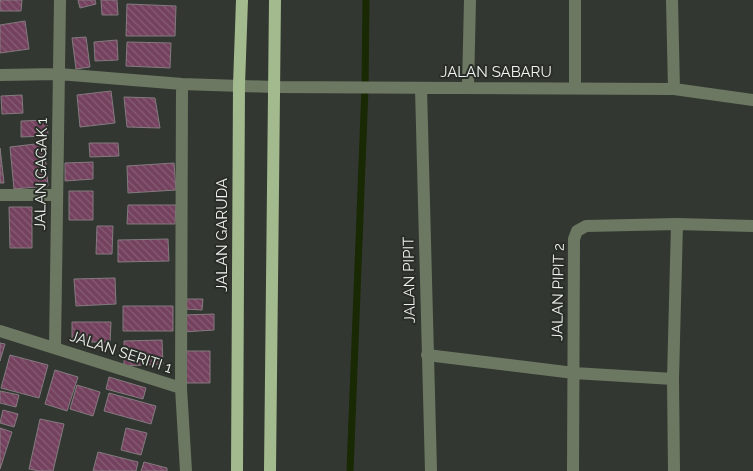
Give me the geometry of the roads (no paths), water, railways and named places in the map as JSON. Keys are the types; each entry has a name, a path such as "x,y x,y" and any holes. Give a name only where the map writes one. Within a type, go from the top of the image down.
{"main road":[{"name":"JALAN GARUDA","path":"237,471 239,85 242,0"},
{"path":"270,471 275,0"}],"street":[{"name":"JALAN GAGAK 1","path":"55,348 60,0"},
{"path":"468,87 470,0"},
{"path":"574,0 575,88"},
{"path":"672,0 674,89"},
{"name":"JALAN SABARU","path":"0,75 59,74 182,84 274,87 674,89 753,100"},
{"path":"181,388 182,84"},
{"name":"JALAN PIPIT","path":"421,88 431,471"},
{"path":"0,195 56,195"},
{"path":"674,471 673,379 677,224"},
{"name":"JALAN PIPIT 2","path":"573,471 574,238 577,231 586,226 677,224 753,226"},
{"name":"JALAN SERITI 1","path":"0,332 181,388 186,471"},
{"path":"427,355 574,373 673,379"}],"waterway":[{"path":"350,471 365,88 366,0"}]}
